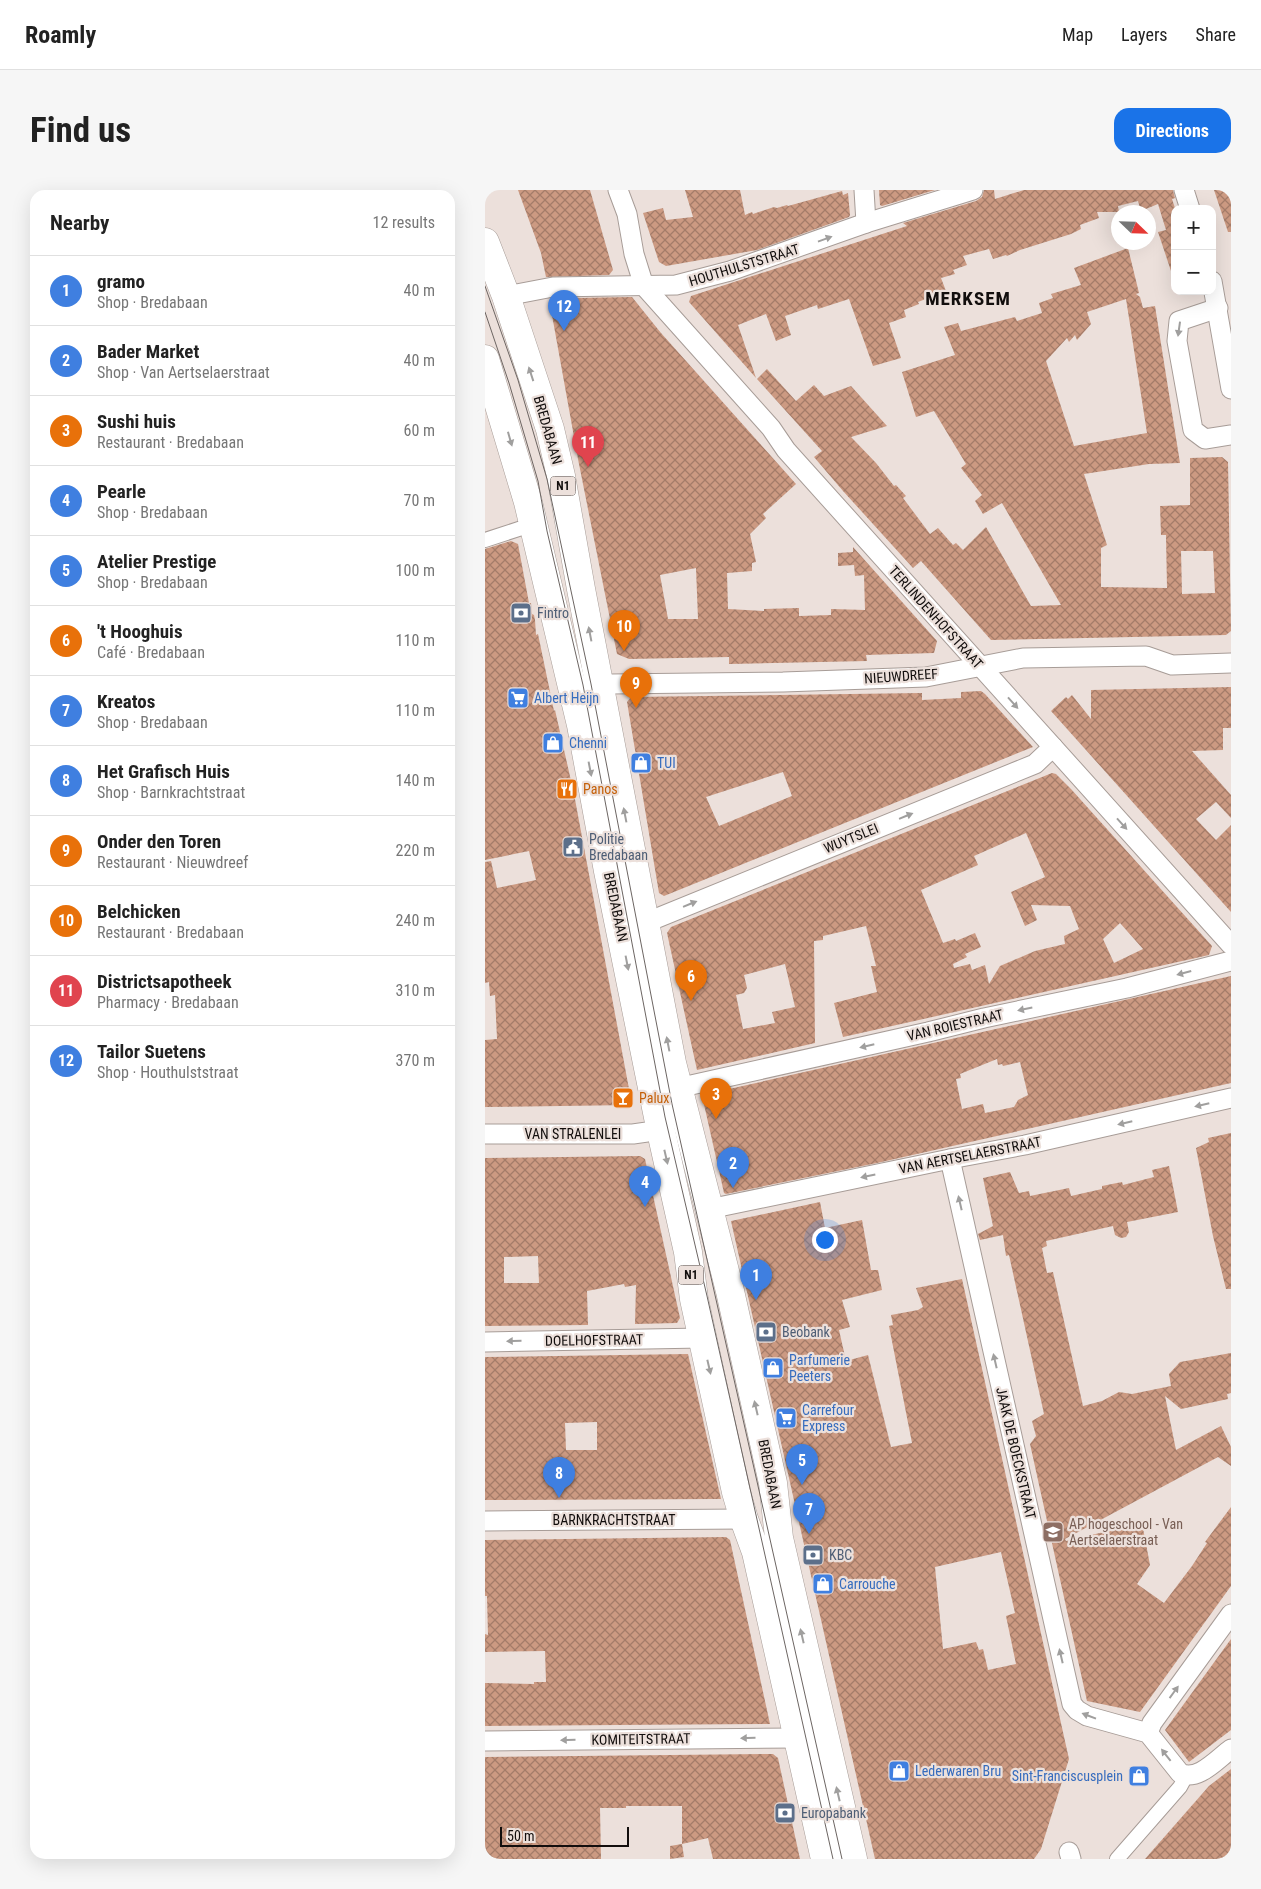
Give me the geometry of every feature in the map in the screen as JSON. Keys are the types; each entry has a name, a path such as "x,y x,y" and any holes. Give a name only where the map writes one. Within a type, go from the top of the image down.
{"main road":[{"name":"BREDABAAN","path":"485,242 506,296 550,428 557,458 672,1063 730,1291 775,1492 779,1538 853,1859"},
{"name":"BREDABAAN","path":"485,359 533,524 583,734 608,871 660,1127 688,1252 694,1299 702,1338 744,1519 756,1552 825,1859"}],"street":[{"path":"618,190 627,214 634,254 644,286"},
{"path":"864,190 866,224"},
{"name":"HOUTHULSTSTRAAT","path":"506,296 553,288 676,286 730,271 866,224 973,190"},
{"path":"1184,190 1189,205"},
{"path":"1219,284 1218,308 1231,390"},
{"name":"TERLINDENHOFSTRAAT","path":"644,286 771,428 786,450 1231,945"},
{"path":"1218,308 1179,320 1177,340 1193,430 1205,439 1231,435"},
{"path":"485,540 533,524"},
{"name":"NIEUWDREEF","path":"599,682 621,684 783,682 926,677 1023,658 1146,656 1172,665 1231,663"},
{"path":"572,688 599,682"},
{"name":"WUYTSLEI","path":"645,923 1035,764 1053,747"},
{"name":"VAN ROIESTRAAT","path":"679,1091 691,1084 1127,988 1231,961"},
{"path":"660,1127 679,1091"},
{"name":"VAN AERTSELAERSTRAAT","path":"709,1209 1025,1145 1231,1098"},
{"name":"VAN STRALENLEI","path":"485,1134 633,1134 647,1132 660,1127"},
{"name":"JAAK DE BOECKSTRAAT","path":"950,1159 1072,1704 1077,1710 1087,1716 1148,1733"},
{"name":"DOELHOFSTRAAT","path":"485,1342 702,1338"},
{"name":"BARNKRACHTSTRAAT","path":"485,1521 744,1519"},
{"path":"1231,1614 1152,1723 1148,1733 1180,1773 1186,1776 1193,1776 1201,1772 1231,1749"},
{"name":"KOMITEITSTRAAT","path":"485,1741 797,1738"},
{"path":"1117,1859 1180,1788 1186,1776"}],"building":[{"path":"518,190 590,190 613,270 609,275 546,277 541,253"},
{"path":"685,190 740,190 745,215 774,207 788,206 842,191 843,195 848,193 850,215 849,217 757,250 666,266 659,262 643,213 663,208 666,220 693,217"},
{"path":"879,190 935,190 882,206 880,205"},
{"path":"984,190 994,190 995,199 1024,190 1173,190 1175,198 1172,199 1174,205 1171,205 1171,271 1158,232 1166,230 1158,204 1139,205 1138,201 1122,205 1111,205 1111,212 1097,212 1099,218 1080,225 1081,229 1071,234 993,259 989,249 963,256 967,265 953,270 955,274 941,278 946,291 918,302 919,304 904,310 906,317 889,323 901,358 873,366 849,299 818,309 817,305 785,316 791,335 776,341 766,314 738,325 756,378 689,302 691,296 907,226 903,223 976,201 982,197"},
{"path":"1214,190 1231,190 1231,232 1228,232"},
{"path":"1123,250 1128,250 1139,293 1136,294 1140,297 1143,308 1155,306 1180,463 1149,464 1084,474 1107,545 1101,548 1101,587 1167,588 1166,535 1161,535 1160,506 1190,505 1190,458 1222,457 1228,462 1231,631 1226,635 991,640 921,561 913,568 843,491 814,457 822,451 757,379 767,369 796,401 814,385 824,396 851,386 887,426 851,437 876,463 894,486 896,485 906,496 903,498 930,534 938,528 953,545 956,543 963,550 986,527 1031,606 1061,605 1002,503 983,514 975,501 982,495 961,468 966,464 934,411 916,417 902,372 955,355 944,327 958,323 961,331 1015,317 1017,321 1042,313 1039,303 1053,298 1051,294 1081,285 1074,268","holes":["1126,299 1147,433 1074,446 1046,361 1067,338 1069,342 1075,335 1077,340 1091,324 1087,312","1181,551 1213,551 1215,593 1182,594"]},
{"path":"632,297 661,333 796,484 763,514 766,518 750,534 756,562 752,563 752,571 727,573 728,609 764,611 764,609 799,608 799,616 831,615 831,609 865,610 864,575 855,576 854,565 838,566 838,553 853,552 853,547 937,641 934,653 866,655 867,661 729,664 729,657 629,659 617,654 578,459 550,304 574,300 574,298","holes":["696,568 698,619 668,619 660,575"]},
{"path":"511,541 518,544 529,603 531,603 532,614 535,620 536,635 538,634 574,794 632,1105 485,1107 485,1040 497,1039 495,995 490,996 489,982 485,983 485,862 491,861 497,888 536,880 529,851 485,860 485,549"},
{"path":"1231,687 1231,728 1223,728 1223,750 1192,751 1231,795 1231,818 1216,802 1196,819 1216,840 1231,825 1231,912 1051,711 1066,697 1068,699 1072,695 1091,719 1091,690"},
{"path":"981,691 985,694 1033,747 664,896 659,893 627,702 631,697 922,693 922,700 961,698 961,692","holes":["783,772 792,796 719,826 706,797"]},
{"path":"1052,773 1056,774 1071,789 1212,946 1209,955 843,1037 834,1003 877,992 871,966 876,966 866,926 823,936 823,940 814,941 815,1043 697,1070 667,933 671,927","holes":["1026,833 1045,877 1011,892 1025,926 1037,920 1031,905 1070,906 1079,929 1064,936 1065,944 1035,951 1000,966 989,984 985,965 972,970 970,964 954,968 953,964 967,957 965,954 981,947 975,933 956,941 955,939 943,943 921,890 978,865 974,856","1120,923 1143,949 1114,963 1103,939","785,964 795,1007 772,1012 775,1023 743,1029 736,995 744,993 747,988 744,975"]},
{"path":"1231,976 1231,1083 877,1163 726,1194 724,1193 703,1100 707,1094","holes":["997,1059 998,1065 1002,1064 1003,1066 1020,1062 1028,1095 1018,1100 1014,1107 985,1113 983,1104 962,1109 956,1079 961,1078 960,1074"]},
{"path":"1231,1133 1231,1289 1226,1289 1213,1236 1196,1148 1209,1142 1208,1138"},
{"path":"640,1156 645,1159 680,1318 677,1323 635,1324 636,1285 625,1287 624,1284 587,1291 588,1325 485,1326 485,1158","holes":["538,1256 539,1283 504,1283 504,1257"]},
{"path":"1169,1166 1178,1212 1127,1222 1129,1232 1126,1237 1121,1238 1115,1235 1113,1226 1046,1241 1047,1246 1042,1248 1047,1273 1053,1272 1083,1406 1102,1401 1119,1392 1132,1394 1171,1386 1169,1374 1180,1362 1231,1353 1231,1393 1227,1394 1228,1399 1181,1409 1165,1396 1176,1450 1221,1426 1231,1447 1231,1466 1218,1457 1065,1539 1066,1541 1142,1523 1150,1565 1137,1584 1164,1603 1192,1566 1207,1543 1205,1542 1231,1507 1231,1586 1140,1712 1087,1701 1030,1444 1036,1436 1032,1421 1044,1414 1009,1255 1006,1256 1003,1235 980,1240 978,1234 993,1226 983,1178 1010,1172 1019,1193 1029,1191 1030,1196 1069,1188 1071,1196 1102,1189 1102,1186 1122,1182 1123,1185 1154,1177 1152,1170"},
{"path":"820,1202 825,1228 862,1220 871,1270 878,1270 882,1290 842,1300 850,1327 839,1330 846,1361 868,1355 891,1447 912,1443 889,1326 893,1325 891,1315 918,1310 923,1307 916,1288 962,1279 1069,1759 1041,1849 1034,1859 875,1859 731,1221","holes":["1001,1552 1015,1613 1006,1616 1016,1664 988,1670 983,1649 979,1650 976,1642 943,1649 935,1567"]},
{"path":"688,1354 721,1499 485,1500 485,1357","holes":["597,1422 597,1450 566,1450 565,1423"]},
{"path":"726,1537 730,1540 770,1724 485,1726 485,1683 534,1684 534,1682 546,1682 545,1651 485,1652 485,1634 488,1635 487,1596 485,1596 485,1540"},
{"path":"1231,1639 1231,1730 1189,1762 1165,1730"},
{"path":"773,1754 778,1758 800,1859 713,1859 708,1838 682,1844 682,1806 626,1806 626,1808 600,1808 601,1859 485,1859 485,1757"},
{"path":"1231,1769 1231,1859 1145,1859 1209,1786"},
{"path":"682,1844 684,1857 670,1859 670,1846"}],"tram line":[{"path":"485,286 518,380 547,479 591,684 672,1104 842,1859"},
{"path":"485,312 509,383 538,481 547,531 583,685 665,1117 833,1859"}],"place":[{"name":"Tailor Suetens","path":"564,331"},
{"name":"Districtsapotheek","path":"588,467"},
{"name":"Fintro","path":"521,613"},
{"name":"Belchicken","path":"624,651"},
{"name":"Albert Heijn","path":"518,698"},
{"name":"Onder den Toren","path":"636,708"},
{"name":"Chenni","path":"553,743"},
{"name":"TUI","path":"641,763"},
{"name":"Panos","path":"567,789"},
{"name":"Politie Bredabaan","path":"573,847"},
{"name":"'t Hooghuis","path":"691,1001"},
{"name":"Palux","path":"623,1098"},
{"name":"Sushi huis","path":"716,1119"},
{"name":"Bader Market","path":"733,1188"},
{"name":"Pearle","path":"645,1207"},
{"name":"gramo","path":"756,1300"},
{"name":"Beobank","path":"766,1332"},
{"name":"Parfumerie Peeters","path":"773,1368"},
{"name":"Carrefour Express","path":"786,1418"},
{"name":"Atelier Prestige","path":"802,1485"},
{"name":"Het Grafisch Huis","path":"559,1498"},
{"name":"AP hogeschool - Van Aertselaerstraat","path":"1053,1532"},
{"name":"Kreatos","path":"809,1534"},
{"name":"KBC","path":"813,1555"},
{"name":"Carrouche","path":"823,1584"},
{"name":"Lederwaren Bru","path":"899,1771"},
{"name":"Sint-Franciscusplein","path":"1139,1776"},
{"name":"Europabank","path":"785,1813"}],"district":[{"name":"MERKSEM","path":"968,298"}]}
